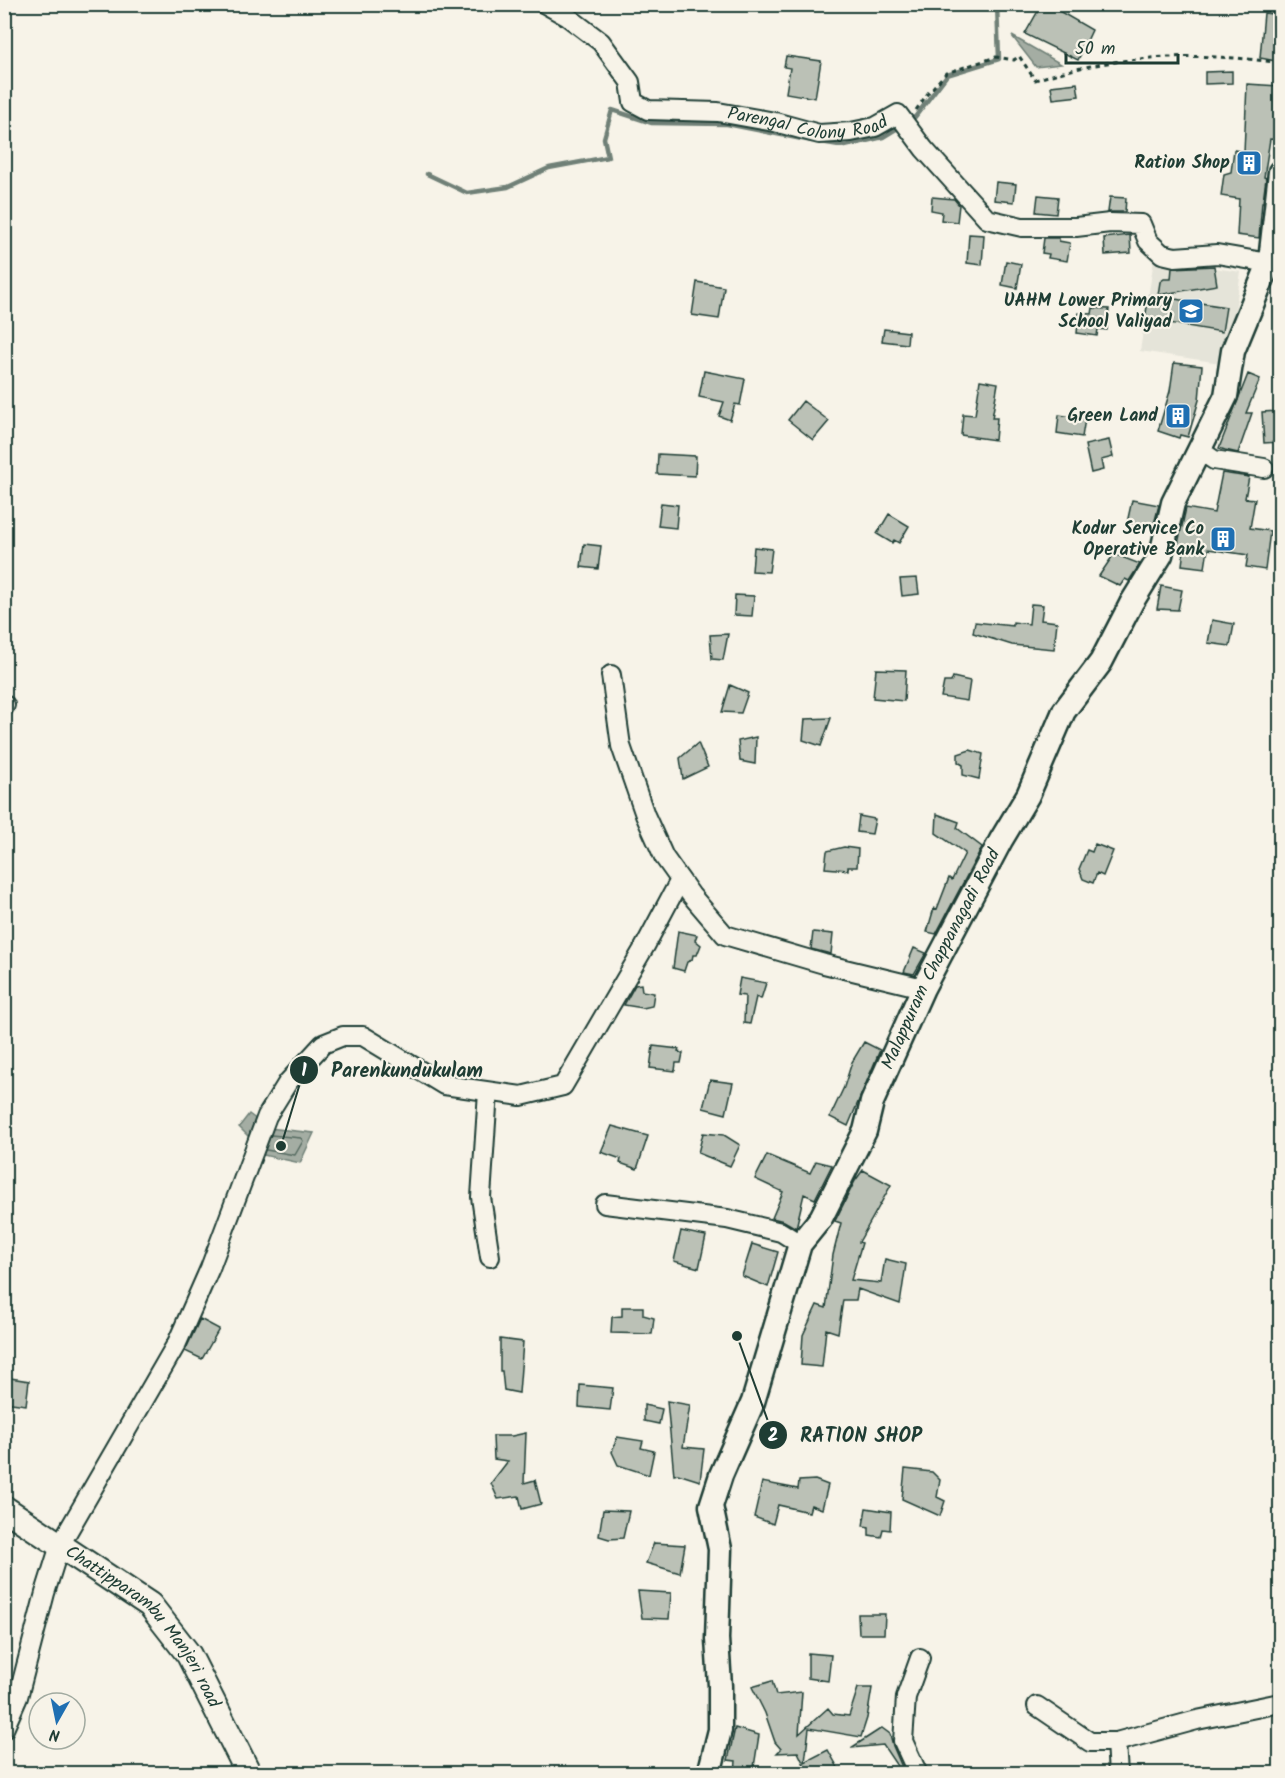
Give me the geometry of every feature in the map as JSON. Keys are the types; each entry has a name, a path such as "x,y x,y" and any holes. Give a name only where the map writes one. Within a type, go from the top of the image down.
{"main road":[{"name":"Chattipparambu Manjeri road","path":"4,1508 150,1605 189,1655 249,1773"}],"street":[{"name":"Parengal Colony Road","path":"545,4 568,17 601,42 630,82 633,102 648,110 718,112 775,122 819,134 851,132 876,127 898,114 924,149 987,219 1022,227 1141,224 1148,241 1162,254 1175,257 1217,254 1273,261"},
{"name":"Malappuram Chappanagadi Road","path":"709,1773 720,1730 717,1639 720,1549 711,1506 721,1475 753,1401 800,1244 820,1218 865,1131 872,1102 923,988 1001,840 1028,795 1064,711 1101,662 1132,602 1161,555 1173,503 1226,396 1233,351 1273,261 1281,172"},
{"path":"1198,449 1214,460 1264,468"},
{"path":"611,675 621,746 645,815 664,857 725,935 804,959 923,988"},
{"path":"4,1729 18,1697 60,1545 177,1343 210,1268 267,1116 288,1082 323,1044 343,1036 363,1036 444,1085 521,1096 563,1086 645,946 680,880"},
{"path":"488,1092 481,1197 490,1257"},
{"path":"605,1204 727,1219 781,1232 800,1244"},
{"path":"918,1773 903,1741 906,1697 920,1658"},
{"path":"1037,1706 1090,1742 1116,1742 1197,1720 1281,1703"},
{"path":"1116,1742 1118,1773"}],"path":[{"path":"906,124 946,73 996,57 1014,60 1019,56 1035,80 1088,66 1138,58 1242,58 1281,63"}],"shaded area":[{"name":"UAHM Lower Primary School Valiyad","path":"1154,259 1241,272 1227,364 1140,351"}],"water":[{"path":"1012,36 1061,64 1036,67"},
{"path":"249,1114 268,1128 314,1133 300,1163 259,1154 250,1138 239,1127"}],"building":[{"path":"1042,4 1047,4 1092,30 1078,60 1025,34"},
{"path":"1264,13 1281,15 1281,62 1260,58"},
{"path":"786,56 821,61 815,98 786,93 790,68 784,67"},
{"path":"1232,71 1232,83 1205,84 1205,72"},
{"path":"1077,83 1079,96 1053,99 1051,86"},
{"path":"1247,84 1281,86 1281,140 1270,139 1259,238 1237,235 1239,199 1221,196 1224,174 1231,172 1234,150 1244,152"},
{"path":"996,182 1016,184 1014,202 994,200"},
{"path":"1038,195 1058,197 1056,214 1036,212"},
{"path":"932,197 954,199 959,205 957,222 941,220 942,212 931,210"},
{"path":"1110,197 1126,198 1125,212 1108,212"},
{"path":"969,234 984,235 982,265 967,263"},
{"path":"1130,235 1131,253 1105,255 1104,238"},
{"path":"1044,238 1059,238 1059,241 1070,243 1067,261 1048,258 1049,254 1042,253"},
{"path":"1006,261 1021,264 1017,288 1002,285"},
{"path":"1214,266 1217,285 1158,295 1160,282 1164,279 1171,279 1172,268"},
{"path":"697,282 724,287 719,319 692,315"},
{"path":"1149,295 1226,307 1222,332 1145,319"},
{"path":"1093,308 1109,309 1107,330 1098,329 1097,336 1077,333 1079,313 1092,314"},
{"path":"884,329 908,332 907,344 882,341"},
{"path":"1174,363 1202,366 1199,400 1188,437 1180,435 1179,438 1158,431 1170,391"},
{"path":"704,371 745,379 740,405 735,404 730,420 719,416 724,402 699,397"},
{"path":"1248,374 1260,379 1246,413 1252,413 1238,453 1219,448"},
{"path":"980,380 998,383 992,418 997,418 995,440 961,435 963,414 975,415"},
{"path":"803,401 829,421 813,440 788,420"},
{"path":"1281,411 1281,442 1264,443 1262,412"},
{"path":"1059,415 1085,419 1082,437 1057,433"},
{"path":"1109,440 1113,457 1101,460 1103,470 1091,473 1085,445"},
{"path":"658,454 696,456 695,476 657,474"},
{"name":"Kodur Service Co Operative Bank","path":"1222,473 1249,477 1245,498 1255,499 1250,528 1270,531 1265,570 1246,567 1248,555 1208,549 1205,568 1182,565 1184,549 1177,548 1186,508 1214,513"},
{"path":"1132,500 1159,505 1153,528 1127,523"},
{"path":"661,503 678,505 676,528 658,526"},
{"path":"889,514 909,526 899,543 894,540 892,543 877,534"},
{"path":"584,544 601,546 598,569 581,567"},
{"path":"754,547 772,549 769,572 752,571"},
{"path":"1114,554 1140,564 1129,581 1125,579 1120,586 1099,576"},
{"path":"917,578 919,594 902,596 900,579"},
{"path":"1161,586 1182,590 1178,610 1157,609"},
{"path":"735,595 754,596 752,616 734,615"},
{"path":"1031,604 1043,605 1041,620 1057,622 1054,649 1012,645 973,633 975,622 1013,626 1013,622 1029,624"},
{"path":"1212,620 1234,624 1230,646 1208,643"},
{"path":"728,634 723,660 712,659 710,635"},
{"path":"876,669 906,670 904,701 873,698"},
{"path":"953,677 970,681 967,701 941,697 944,682 951,682"},
{"path":"730,685 748,693 741,713 722,712"},
{"path":"831,718 821,746 803,740 805,719"},
{"path":"756,737 755,764 740,761 738,741"},
{"path":"698,743 708,767 683,779 680,758"},
{"path":"970,750 983,754 979,779 963,775 963,765 958,762 958,754"},
{"path":"937,814 959,822 957,828 982,847 936,934 927,932 934,908 937,909 949,878 952,880 965,853 936,833"},
{"path":"859,816 875,819 872,834 857,832"},
{"path":"1095,844 1113,851 1103,876 1097,873 1093,883 1083,879 1079,869 1087,850 1092,852"},
{"path":"844,847 858,849 857,867 848,867 848,870 825,868 827,851"},
{"path":"678,931 697,935 695,940 701,945 697,955 693,955 692,960 687,962 684,971 673,968"},
{"path":"813,932 833,934 831,954 811,949"},
{"path":"914,948 926,953 914,974 904,972"},
{"path":"740,978 766,983 761,999 756,997 750,1024 744,1023 745,996 737,995"},
{"path":"641,984 642,991 654,993 652,1006 643,1008 624,1005 635,985"},
{"path":"864,1042 880,1050 848,1126 830,1117 844,1087 852,1062"},
{"path":"653,1046 679,1049 678,1052 683,1053 681,1063 676,1063 675,1071 650,1068"},
{"path":"710,1080 733,1083 726,1114 703,1108"},
{"path":"612,1126 648,1136 637,1169 620,1163 621,1159 601,1152"},
{"path":"703,1133 724,1135 740,1145 730,1166 698,1153"},
{"path":"767,1155 810,1173 816,1161 832,1165 815,1199 804,1194 796,1228 784,1221 772,1218 783,1192 755,1179"},
{"path":"863,1170 891,1185 859,1242 862,1243 851,1280 881,1283 885,1259 906,1264 900,1304 858,1289 856,1300 843,1300 838,1333 826,1329 822,1367 801,1365 803,1335 817,1305 826,1308 833,1255 841,1223 835,1221"},
{"path":"681,1231 706,1236 699,1268 674,1261"},
{"path":"752,1244 778,1252 768,1287 742,1276"},
{"path":"622,1307 643,1307 643,1315 654,1318 652,1334 611,1333 612,1317 622,1316"},
{"path":"200,1319 219,1329 202,1359 185,1351"},
{"path":"500,1339 523,1342 519,1393 504,1390 502,1371 500,1371"},
{"path":"4,1377 29,1381 26,1405 4,1402"},
{"path":"580,1385 613,1388 610,1410 579,1407"},
{"path":"667,1401 690,1405 683,1447 704,1449 700,1481 678,1474 674,1475"},
{"path":"644,1405 662,1409 659,1424 644,1421"},
{"path":"526,1433 524,1483 535,1480 541,1504 522,1509 519,1496 498,1499 491,1483 508,1461 494,1459 493,1436"},
{"path":"617,1437 643,1441 641,1448 654,1451 649,1475 618,1465 612,1452"},
{"path":"905,1469 932,1472 940,1480 937,1497 945,1501 940,1516 902,1499"},
{"path":"815,1480 828,1485 822,1509 811,1505 809,1512 778,1505 773,1524 754,1517 762,1482 798,1489 799,1481"},
{"path":"866,1508 891,1512 890,1530 883,1529 881,1537 869,1535 869,1527 863,1526"},
{"path":"603,1510 629,1511 623,1538 609,1539 599,1536"},
{"path":"654,1543 685,1545 680,1573 646,1563"},
{"path":"638,1591 671,1593 669,1619 642,1618"},
{"path":"858,1614 885,1614 884,1634 859,1634"},
{"path":"808,1653 831,1655 828,1681 808,1678"},
{"path":"772,1681 776,1695 802,1692 799,1734 828,1708 833,1714 849,1716 858,1688 872,1688 861,1737 809,1728 805,1762 828,1750 841,1773 808,1773 798,1752 777,1753 781,1749 775,1742 765,1713 752,1687"},
{"path":"735,1728 759,1735 753,1773 735,1773 736,1761 728,1760"},
{"path":"882,1728 890,1734 902,1767 899,1769 883,1745 851,1748"}],"waterway":[{"path":"908,121 915,117 947,75 999,59 997,4"},
{"path":"427,174 467,193 508,187 549,168 608,157 604,138 612,110 652,123 727,124 812,141"},
{"path":"821,142 845,146 883,137 901,126"}],"place":[{"name":"Ration Shop","path":"1249,163"},
{"name":"UAHM Lower Primary School Valiyad","path":"1191,311"},
{"name":"Green Land","path":"1178,416"},
{"name":"Kodur Service Co Operative Bank","path":"1223,539"},
{"name":"Parenkundukulam","path":"281,1146"},
{"name":"RATION SHOP","path":"737,1336"}]}
